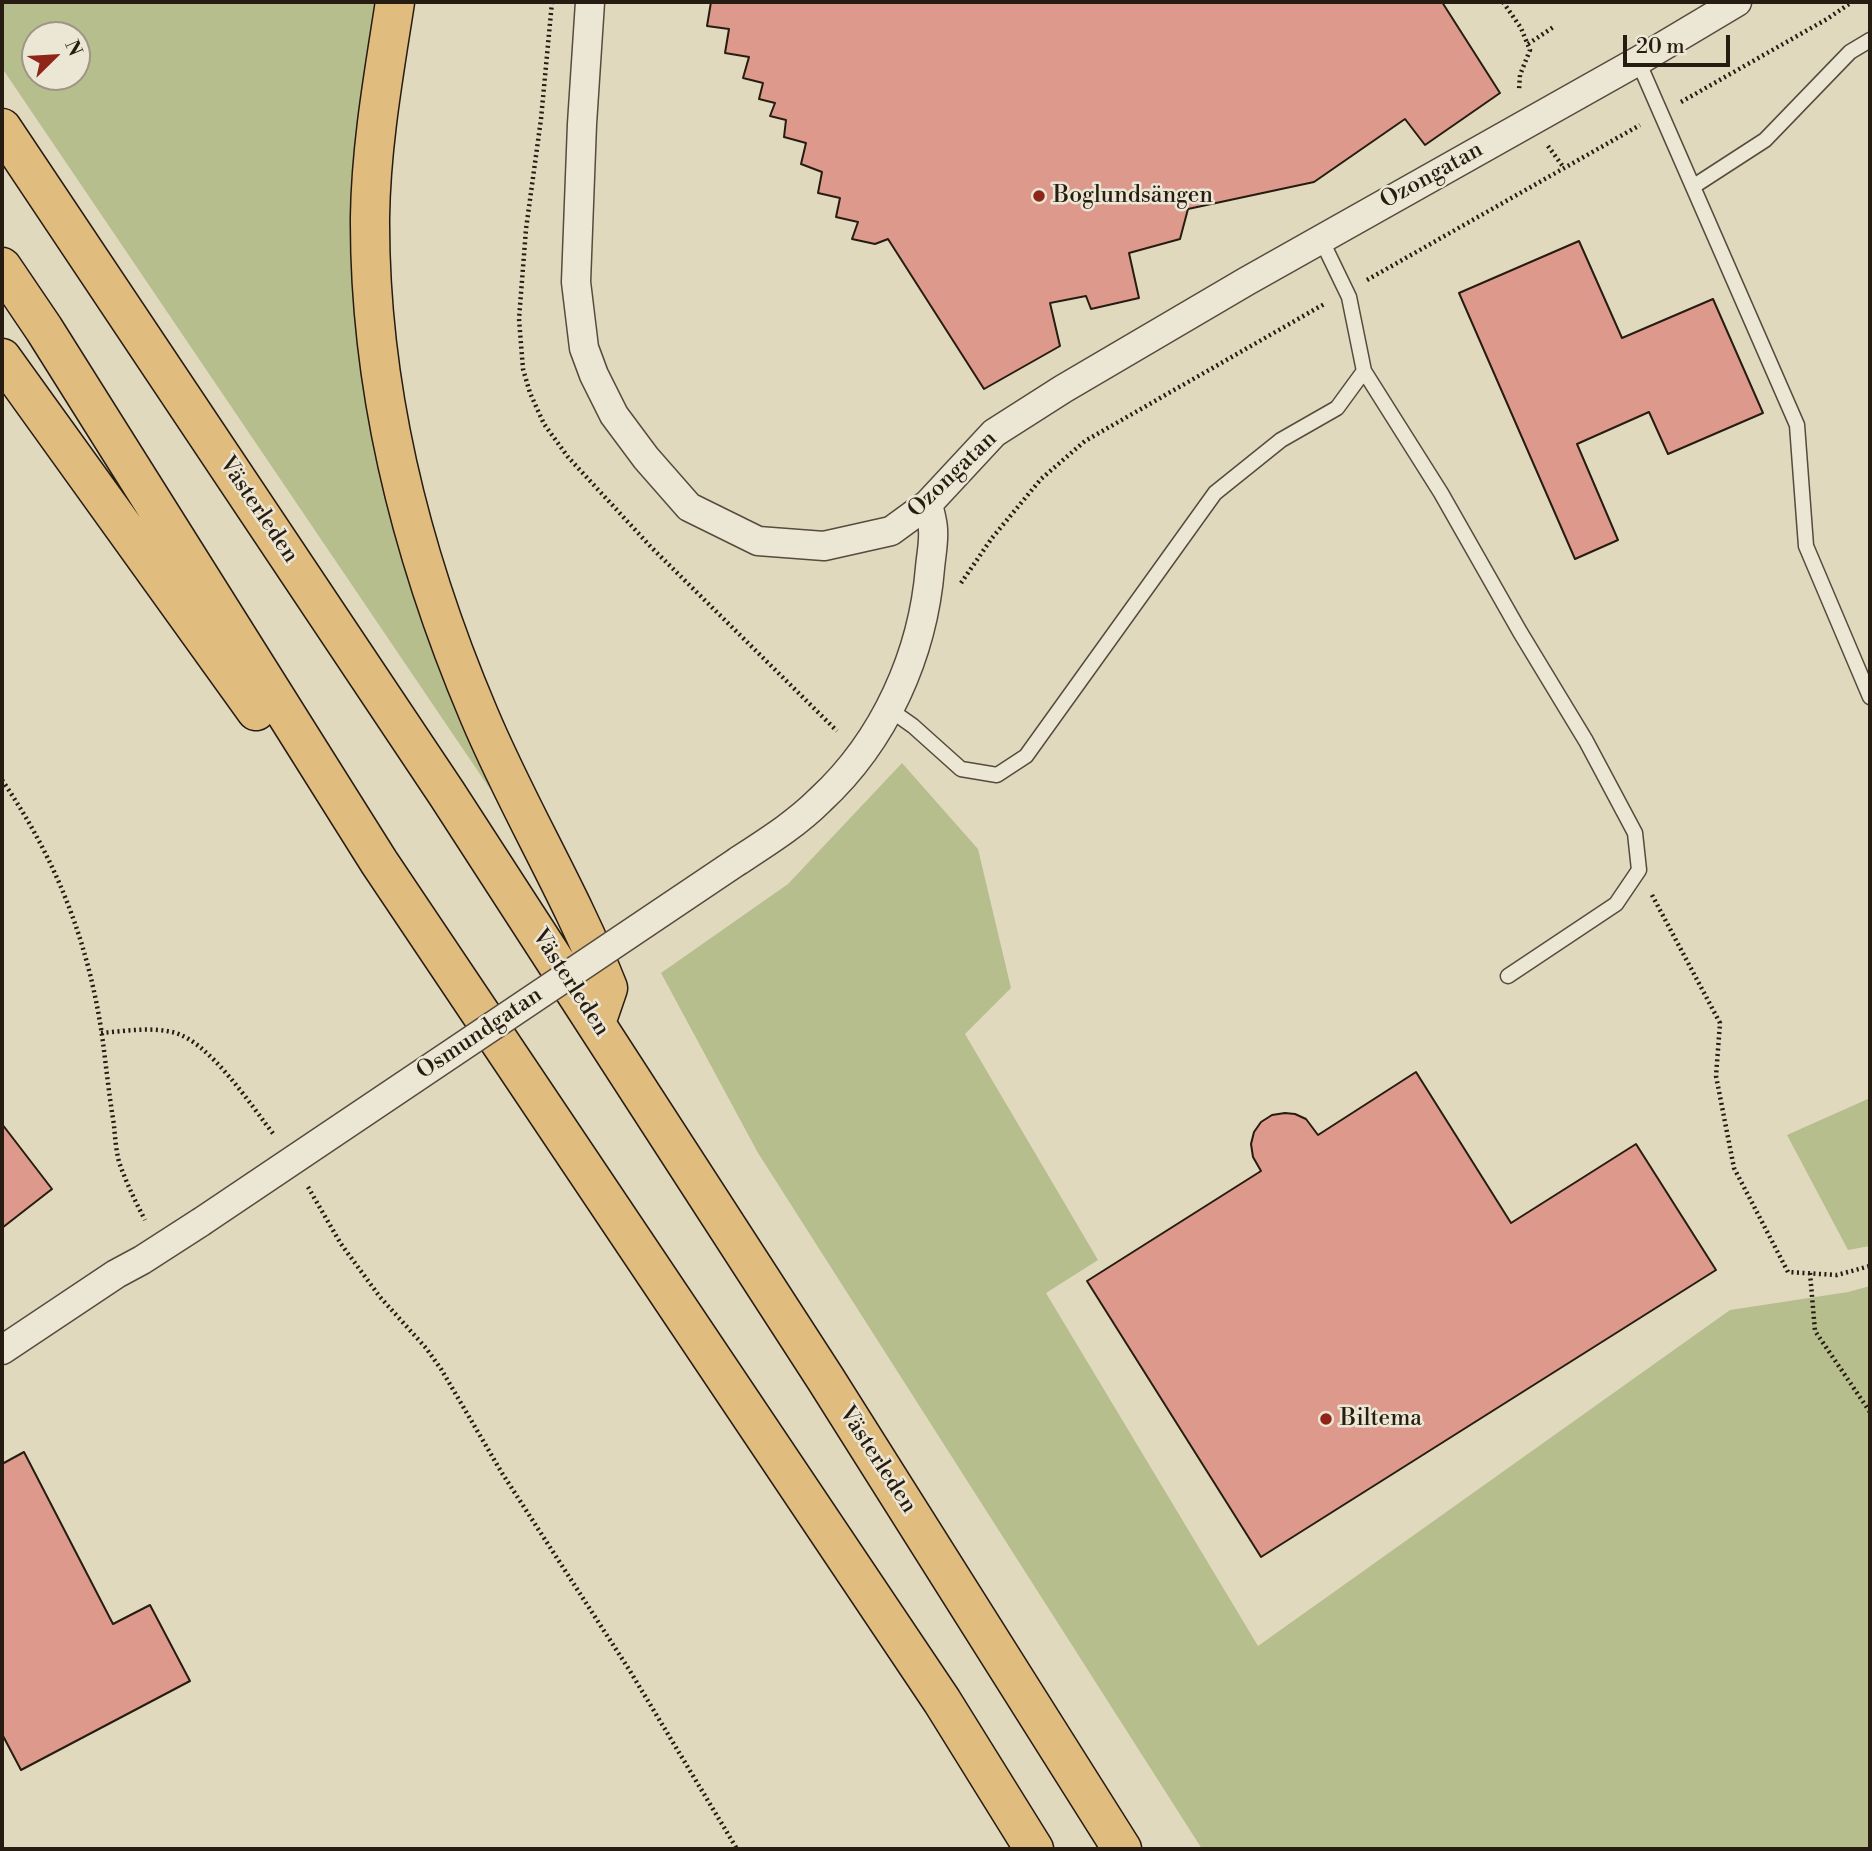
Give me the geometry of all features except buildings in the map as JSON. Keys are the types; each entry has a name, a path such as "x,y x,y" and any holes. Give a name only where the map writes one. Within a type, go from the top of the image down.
{"highway":[{"path":"395,2 379,106 370,216 375,334 390,436 410,522 480,718 586,933 608,988 596,1023"},
{"name":"Västerleden","path":"2,128 439,782 596,1023 905,1504 1122,1849"},
{"path":"2,267 379,862 942,1701 1034,1849"},
{"path":"2,358 199,634 353,841 379,862"}],"street":[{"name":"Ozongatan","path":"590,2 576,282 584,348 594,375 614,415 646,458 689,507 758,541 824,545 891,531 928,504 994,433 1321,239 1638,61 1725,5"},
{"name":"Osmundgatan","path":"2,1350 116,1274 201,1222 779,834 821,800 854,764 881,725 901,684 917,641 928,594 934,531 928,504"}],"lane":[{"path":"1694,186 1765,141 1850,52 1870,40"},
{"path":"1638,61 1797,425 1806,546 1870,697"},
{"path":"1321,239 1347,291 1364,371 1441,493 1586,741 1635,833 1639,870 1616,904 1508,975"},
{"path":"889,709 913,726 961,769 997,775 1027,756 1215,493 1281,440 1337,408 1364,371"}],"path":[{"path":"955,592 992,538 1026,496 1074,449 1123,418 1827,19 1852,2"},
{"path":"1528,44 1555,26"},
{"path":"2,780 47,855 73,913 85,955 101,1033 118,1160 136,1203 161,1248"},
{"path":"1639,870 1720,1023 1716,1076 1734,1168 1788,1272 1837,1275 1870,1266"},
{"path":"101,1033 149,1029 175,1033 195,1043 216,1062 277,1139"},
{"path":"305,1183 341,1244 380,1297 426,1348 441,1369 502,1473 630,1671 737,1849"},
{"path":"1810,1273 1815,1331 1870,1412"}],"green space":[{"path":"2,2 375,2 367,53 357,163 411,581 490,789 2,68"},
{"path":"902,763 978,849 1011,988 965,1034 1098,1260 1046,1293 1258,1646 1730,1310 1848,1292 1870,1286 1870,1849 1202,1849 758,1153 661,973 788,884"},
{"path":"1870,1098 1870,1246 1848,1250 1787,1135"}],"place":[{"name":"Boglundsängen","path":"1039,196"},
{"name":"Biltema","path":"1326,1419"}]}
